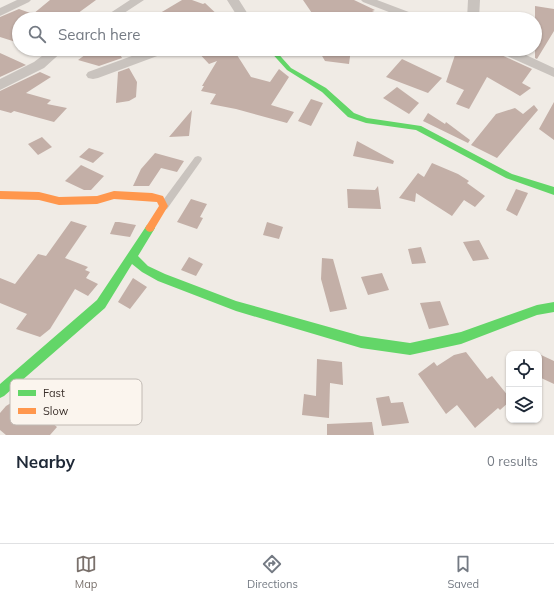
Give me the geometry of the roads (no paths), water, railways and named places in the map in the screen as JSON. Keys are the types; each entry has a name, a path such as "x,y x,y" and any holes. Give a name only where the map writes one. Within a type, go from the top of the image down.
{"street":[{"path":"0,13 25,0"},
{"path":"118,12 138,0"},
{"path":"233,0 241,12"},
{"path":"367,0 398,12"},
{"path":"386,8 402,0"},
{"path":"473,12 474,0"},
{"path":"0,85 39,65 50,56"},
{"path":"93,75 144,56"},
{"path":"277,56 284,64 322,89 345,111 356,117 371,121 418,127 429,131 438,138 506,174 524,182 554,191"},
{"path":"518,56 554,73"},
{"path":"0,195 39,196 59,201 97,200 114,195 152,197 160,199 164,206 101,304 15,379"},
{"path":"132,257 145,269 162,278 236,306 361,342 410,350 461,338 537,310 554,307"},
{"path":"0,392 10,383"}],"lane":[{"path":"164,206 198,159"}]}
